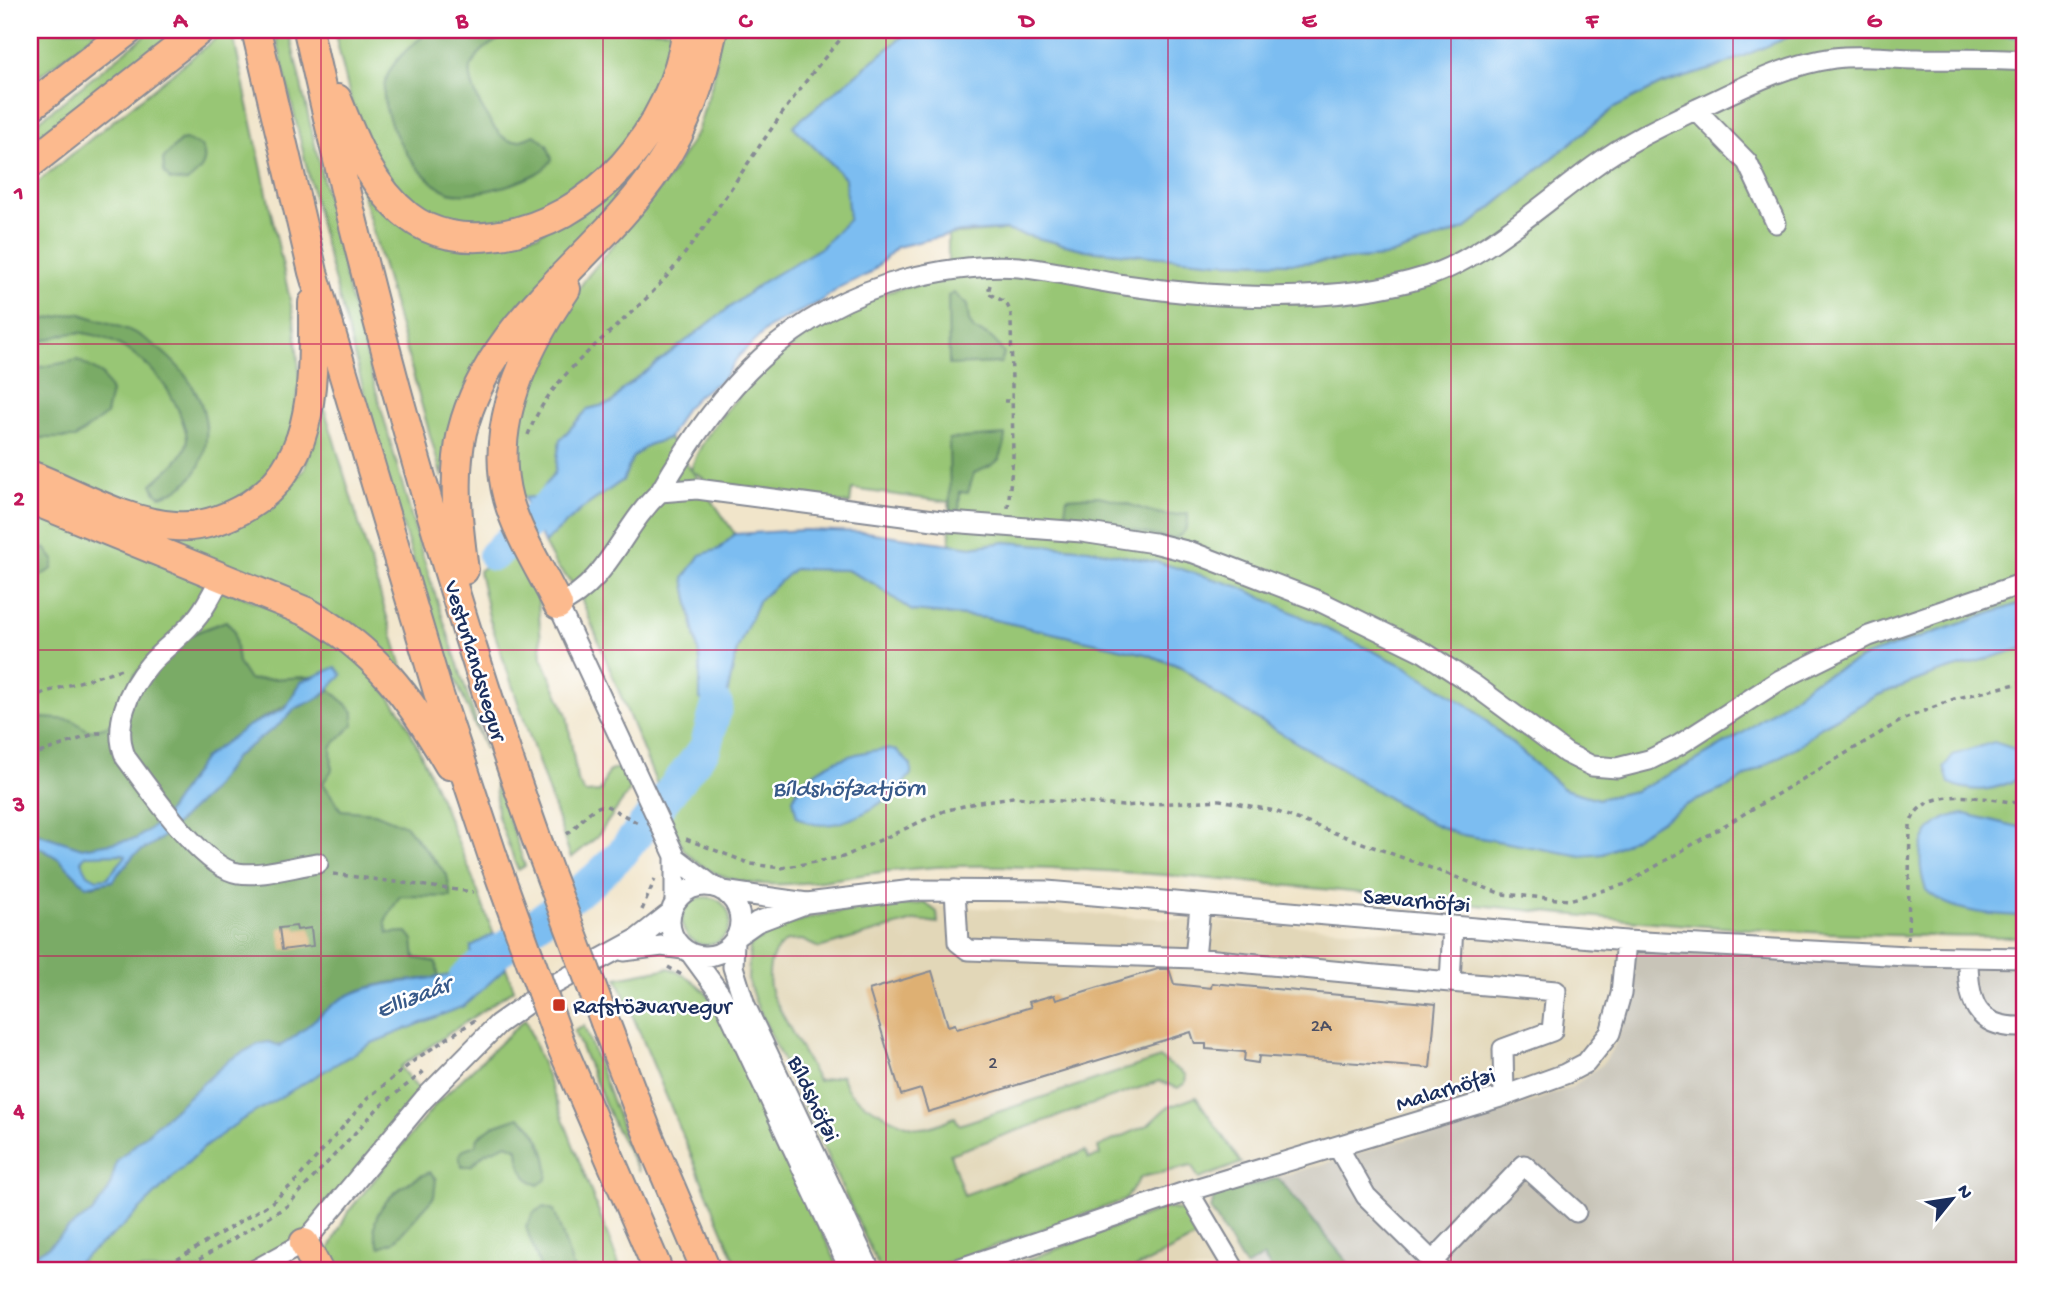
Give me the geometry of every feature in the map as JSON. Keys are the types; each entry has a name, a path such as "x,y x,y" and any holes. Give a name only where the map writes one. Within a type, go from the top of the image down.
{"highway":[{"path":"34,102 129,30"},
{"path":"30,164 200,30"},
{"path":"309,30 355,143 391,201 410,218 435,231 480,238 533,229 585,201 607,182 631,156 665,100 679,69 687,30"},
{"name":"Vesturlandsvegur","path":"309,30 346,200 386,355 472,646 538,843 605,1022 650,1139 706,1270"},
{"path":"472,646 457,495 462,434 471,403 485,371 515,326 605,231 659,168 683,128 696,97 713,30"},
{"name":"Vesturlandsvegur","path":"257,37 313,272 434,679 477,813 561,1045 655,1266"},
{"path":"558,605 509,502 501,452 509,401 518,377 557,302 605,231"},
{"path":"30,475 130,516 173,526 204,525 227,518 269,492 288,469 301,442 311,400 313,272"},
{"path":"30,499 307,612 338,630 362,648 417,709 477,813"},
{"path":"304,1244 318,1270"}],"street":[{"path":"558,605 585,589 600,574 639,515 660,492 713,410 752,365 782,338 820,313 890,284 935,272 996,266 1201,294 1324,293 1388,286 1430,275 1462,260 1626,142 1763,75 1837,57 2024,61"},
{"path":"1696,110 1747,162 1776,223"},
{"path":"660,492 697,489 857,512 1009,524 1154,543 1237,567 1321,602 1425,653 1474,685 1566,753 1592,766 1617,768 1649,760 1679,745 1780,680 1869,636 2024,583"},
{"path":"221,577 200,614 178,640 149,665 125,707 118,735 126,758 195,843 217,864 236,873 318,863"},
{"name":"Bíldshöfði","path":"558,605 671,848 671,933 710,977 721,995 849,1270"},
{"name":"Bíldshöfði","path":"671,848 731,897 740,915 733,967 745,1005 870,1270"},
{"path":"255,1270 304,1244 425,1099 466,1054 517,1009 553,985 636,939 692,888 718,889"},
{"name":"Sævarhöfði","path":"718,889 779,901 807,903"},
{"path":"954,890 958,942 968,950 1195,958 1556,991 1552,1031 1503,1049 1504,1096"},
{"name":"Sævarhöfði","path":"736,939 757,922 807,903 877,892 1046,891 1626,941 1907,956 2024,958"},
{"path":"1195,958 1200,906"},
{"path":"1450,982 1453,926"},
{"path":"612,953 662,946 710,956 727,948 736,939"},
{"name":"Malarhöfði","path":"955,1270 1188,1191 1504,1096 1566,1074 1586,1063 1610,1033 1618,1011 1626,941"},
{"path":"1968,958 1968,989 1976,1010 1990,1022 2009,1027 2024,1027"},
{"path":"1338,1147 1366,1196 1436,1266 1524,1165 1576,1212"},
{"path":"1188,1191 1235,1270"}],"path":[{"path":"526,443 548,398 584,354 668,274 796,92 849,30"},
{"path":"996,266 988,293 1001,297 1008,304 1013,401 1009,524"},
{"path":"1004,401 1013,401"},
{"path":"30,697 132,666 149,665"},
{"path":"707,848 751,864 781,868 843,857 944,811 979,802 1038,798 1123,806 1220,800 1275,811 1502,894 1569,900 1626,884 1902,720 1954,699 2024,682"},
{"path":"30,756 97,733 118,735"},
{"path":"1907,956 1910,825 1914,812 1928,801 1957,797 2024,804"},
{"path":"567,834 594,807 605,805 642,825"},
{"path":"318,863 333,874 473,892"},
{"path":"640,913 648,903 657,872"},
{"path":"659,964 676,969 691,982 710,977"},
{"path":"160,1270 272,1202 294,1183 368,1098 416,1059 480,1016"}],"shaded area":[{"path":"837,900 1629,945 1626,1012 1615,1045 1603,1064 1572,1087 1520,1106 1232,1191 1211,1210 1247,1270 860,1270 720,969 772,926"},
{"path":"1629,945 2024,961 2024,1270 1247,1270 1211,1210 1214,1196 1520,1106 1572,1087 1603,1064 1615,1045 1626,1012"}],"green space":[{"path":"30,30 100,30 30,83"},
{"path":"152,30 185,30 30,155 30,128"},
{"path":"226,30 232,30 294,319 300,380 291,440 270,477 225,507 170,517 30,467 30,188"},
{"path":"334,30 679,30 658,97 626,149 583,194 483,231 439,223 408,204 359,134"},
{"path":"431,30 519,30 492,43 481,52 472,65 472,82 487,117 502,135 515,141 535,135 547,145 552,159 546,167 521,181 505,186 473,193 459,193 449,192 437,185 412,161 387,112 385,82 398,59"},
{"path":"720,30 911,30 793,126 845,178 850,218 823,247 763,282 623,389 612,403 588,409 560,440 555,472 537,497 524,498 511,486 510,422 551,330 586,278 671,175 697,132 714,77"},
{"path":"1805,30 1924,30 2024,37 2024,602 1869,655 1815,680 1746,731 1690,764 1635,791 1598,799 1564,789 1469,706 1161,563 1088,549 1006,542 971,547 950,544 949,502 852,489 850,504 709,482 692,471 735,534 719,549 700,555 684,578 700,661 700,699 726,699 737,650 758,601 794,568 847,570 873,583 913,611 986,618 1146,654 1182,668 1216,694 1425,820 1603,854 1688,804 1728,787 1803,743 1820,727 1878,695 1934,674 2024,648 2024,937 1912,936 1743,929 1287,886 1071,869 945,867 809,882 754,883 728,878 704,867 683,849 577,588 557,567 544,543 583,508 623,480 633,457 648,445 669,438 691,470 702,446 741,393 795,344 823,323 874,296 948,279 948,235 1005,230 1086,250 1218,262 1300,263 1384,257 1465,229 1614,108 1660,85 1715,68"},
{"path":"289,32 350,297 419,544 485,749 439,641 384,467 324,241 276,37"},
{"path":"677,119 642,174 584,234 518,315 450,429 442,478 354,163 433,239 538,235"},
{"path":"186,140 201,146 204,152 202,167 187,182 170,180 164,172 163,159 180,141"},
{"path":"954,293 967,305 969,321 974,330 988,336 1001,349 1004,354 1001,363 949,365 948,296"},
{"path":"78,313 117,325 154,345 181,370 200,400 205,417 204,453 194,475 177,490 161,496 156,493 152,484 182,454 187,443 186,430 166,387 143,362 115,343 83,333 63,335 30,344 30,322"},
{"path":"78,360 102,374 111,392 106,415 75,438 30,438 30,369"},
{"path":"321,397 408,687 229,574 149,531 274,500 305,469"},
{"path":"1005,435 1001,457 989,467 974,473 968,493 960,492 959,511 950,512 949,439"},
{"path":"1098,496 1155,513 1188,513 1187,525 1181,535 1173,539 1071,515 1065,511 1067,498"},
{"path":"30,508 314,626 366,665 403,715 469,868 514,989 400,1067 419,1090 302,1239 244,1270 30,1270"},
{"path":"514,544 537,585 542,658 567,715 577,780 585,793 600,792 608,772 619,767 630,790 597,837 571,858 489,617 479,571"},
{"path":"45,548 54,560 52,569 30,582 30,557"},
{"path":"226,621 234,630 238,663 249,680 310,677 296,688 290,703 248,726 204,758 162,820 136,839 82,848 30,831 30,717 72,720 89,731 111,725 135,674 168,643"},
{"path":"330,689 354,712 353,725 331,747 332,770 323,783 341,810 375,813 406,826 447,875 451,897 400,896 385,921 388,933 407,932 413,940 415,958 436,962 439,978 388,983 363,989 340,1000 280,1047 269,1042 230,1060 117,1161 109,1190 92,1213 69,1228 48,1247 30,1257 30,842 59,859 80,880 92,886 112,881 134,855 159,840 209,793 235,757 281,723 294,709 321,697"},
{"path":"495,779 525,866 518,870 497,814"},
{"path":"706,897 723,904 730,921 723,938 706,945 689,938 682,921 689,904"},
{"path":"925,903 937,912 938,923 917,920 819,948 802,940 787,941 776,951 769,972 772,995 818,1081 842,1075 848,1090 861,1101 902,1123 923,1128 955,1117 959,1125 1160,1058 1186,1075 1185,1083 1178,1088 1159,1081 950,1154 964,1195 1085,1151 1089,1159 1100,1155 1098,1147 1148,1125 1166,1108 1196,1097 1241,1163 1199,1179 1192,1166 1141,1177 1125,1200 927,1270 883,1270 879,1267 755,1001 748,979 750,946 790,924 811,918"},
{"path":"669,968 696,984 717,1007 840,1270 739,1270 617,978"},
{"path":"525,1019 621,1270 332,1270 329,1250 348,1212 436,1104"},
{"path":"584,1026 639,1172 614,1125 574,1031"},
{"path":"519,1117 532,1128 541,1144 547,1163 547,1179 538,1185 528,1179 521,1166 518,1149 507,1144 485,1153 471,1166 462,1166 459,1156 464,1149 476,1145 478,1137 493,1126"},
{"path":"430,1172 436,1179 434,1197 394,1242 380,1247 375,1234 379,1211 396,1192"},
{"path":"1278,1178 1354,1270 1272,1270 1263,1257 1245,1267 1211,1210 1214,1196"},
{"path":"544,1207 554,1210 574,1270 541,1270 526,1227 534,1212"},
{"path":"1165,1208 1184,1211 1207,1232 1132,1270 1001,1270"}],"water":[{"path":"911,30 1805,30 1715,68 1660,85 1614,108 1465,229 1384,257 1300,263 1218,262 1086,250 1005,230 960,232 897,247 869,274 769,327 738,357 723,379 700,394 685,409 669,438 648,445 633,457 623,480 583,508 544,543 524,498 537,497 555,472 560,440 588,409 612,403 623,389 763,282 822,247 849,219 845,178 793,126"},
{"path":"1924,30 2024,30 2024,37 1929,31"},
{"path":"805,530 865,532 971,547 1006,542 1088,549 1161,563 1240,587 1406,667 1469,706 1564,789 1598,799 1635,791 1690,764 1746,731 1815,680 1869,655 2024,602 2024,648 1934,674 1878,695 1820,727 1803,743 1728,787 1688,804 1622,845 1603,854 1582,856 1457,834 1425,820 1216,694 1182,667 1146,654 986,618 912,611 873,583 847,570 794,569 758,601 737,650 726,699 717,705 700,699 700,661 684,578 700,555 719,549 735,534"},
{"path":"336,667 342,675 321,697 294,709 281,723 235,757 209,793 159,840 134,855 112,881 86,886 59,859 30,842 30,831 82,848 136,839 162,820 204,758 248,726 285,709 301,682","holes":["86,855 126,856 107,878 97,879 88,874 81,861"]},
{"path":"1994,742 2018,750 2024,762 2019,778 1985,790 1968,789 1949,783 1944,767 1953,755"},
{"name":"Bíldshöfðatjörn","path":"887,749 897,751 911,765 911,774 875,807 843,822 811,823 797,817 793,799 809,777 833,762 860,753"},
{"path":"1965,814 2024,828 2024,916 1959,908 1936,898 1926,890 1921,863 1924,839 1939,822"},
{"path":"494,934 506,968 464,1006 372,1043 240,1121 202,1149 120,1229 68,1270 30,1270 30,1257 48,1247 69,1228 92,1213 109,1190 117,1161 229,1060 258,1044 269,1042 280,1046 336,1002 358,991 385,984 455,974 471,956 471,946"}],"building":[{"path":"296,926 297,930 311,928 313,946 282,950 279,928"},
{"path":"1158,969 1169,969 1174,984 1211,988 1212,983 1436,1004 1430,1068 1259,1056 1258,1063 1244,1061 1245,1052 1206,1049 1206,1044 1195,1044 1191,1032 928,1112 921,1089 901,1095 869,990 932,971 948,1026 955,1024 957,1029 1031,1007 1029,1002 1054,995 1056,1000"}],"waterway":[{"name":"Elliðaár","path":"494,555 565,489"},
{"name":"Elliðaár","path":"465,977 595,879 622,853 705,748 717,705"}],"place":[{"name":"Rafstöðvarvegur","path":"559,1005"}]}
